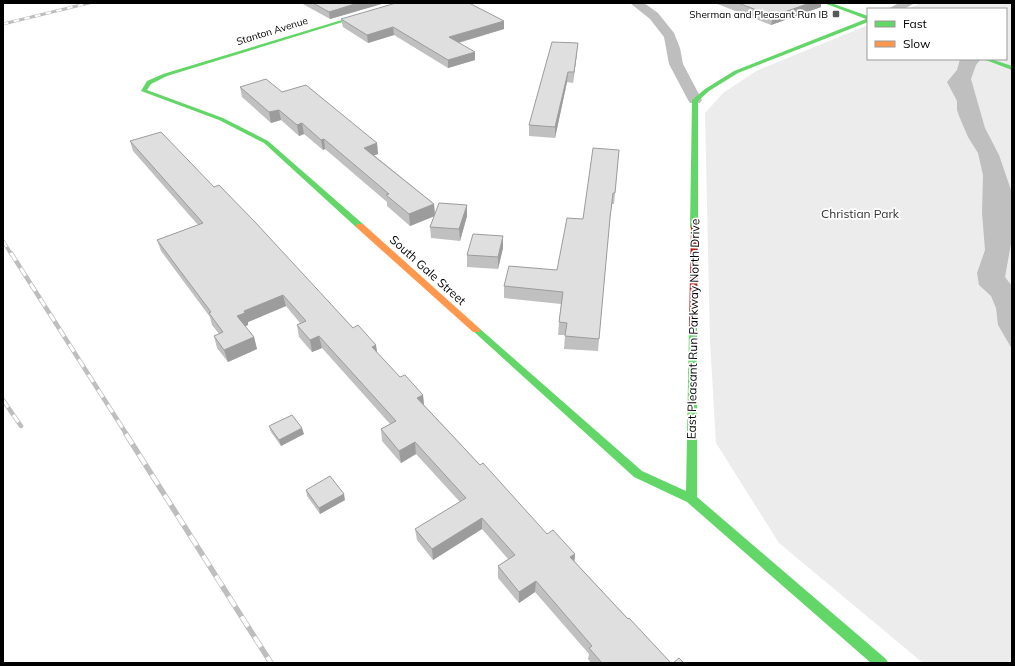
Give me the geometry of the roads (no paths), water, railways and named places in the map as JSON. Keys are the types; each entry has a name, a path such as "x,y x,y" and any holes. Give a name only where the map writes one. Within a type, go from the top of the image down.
{"street":[{"name":"Stanton Avenue","path":"149,82 165,75 403,3"},
{"path":"636,3 654,16 670,36 674,48 676,64 695,100 721,80 744,68 867,19"},
{"path":"826,3 867,19"},
{"path":"896,8 909,3"},
{"path":"989,60 1008,67"},
{"name":"South Gale Street","path":"149,82 144,88 144,91 214,114 242,127 266,142 638,474 691,499"},
{"name":"East Pleasant Run Parkway North Drive","path":"691,499 695,100"},
{"path":"691,499 881,663"}],"railway":[{"path":"3,24 89,3"},
{"path":"3,241 11,254"},
{"path":"11,253 127,435"},
{"path":"3,400 21,426"},
{"path":"126,434 271,663"}],"place":[{"name":"Sherman and Pleasant Run IB","path":"836,14"}],"park label":[{"name":"Christian Park","path":"860,213"}]}
